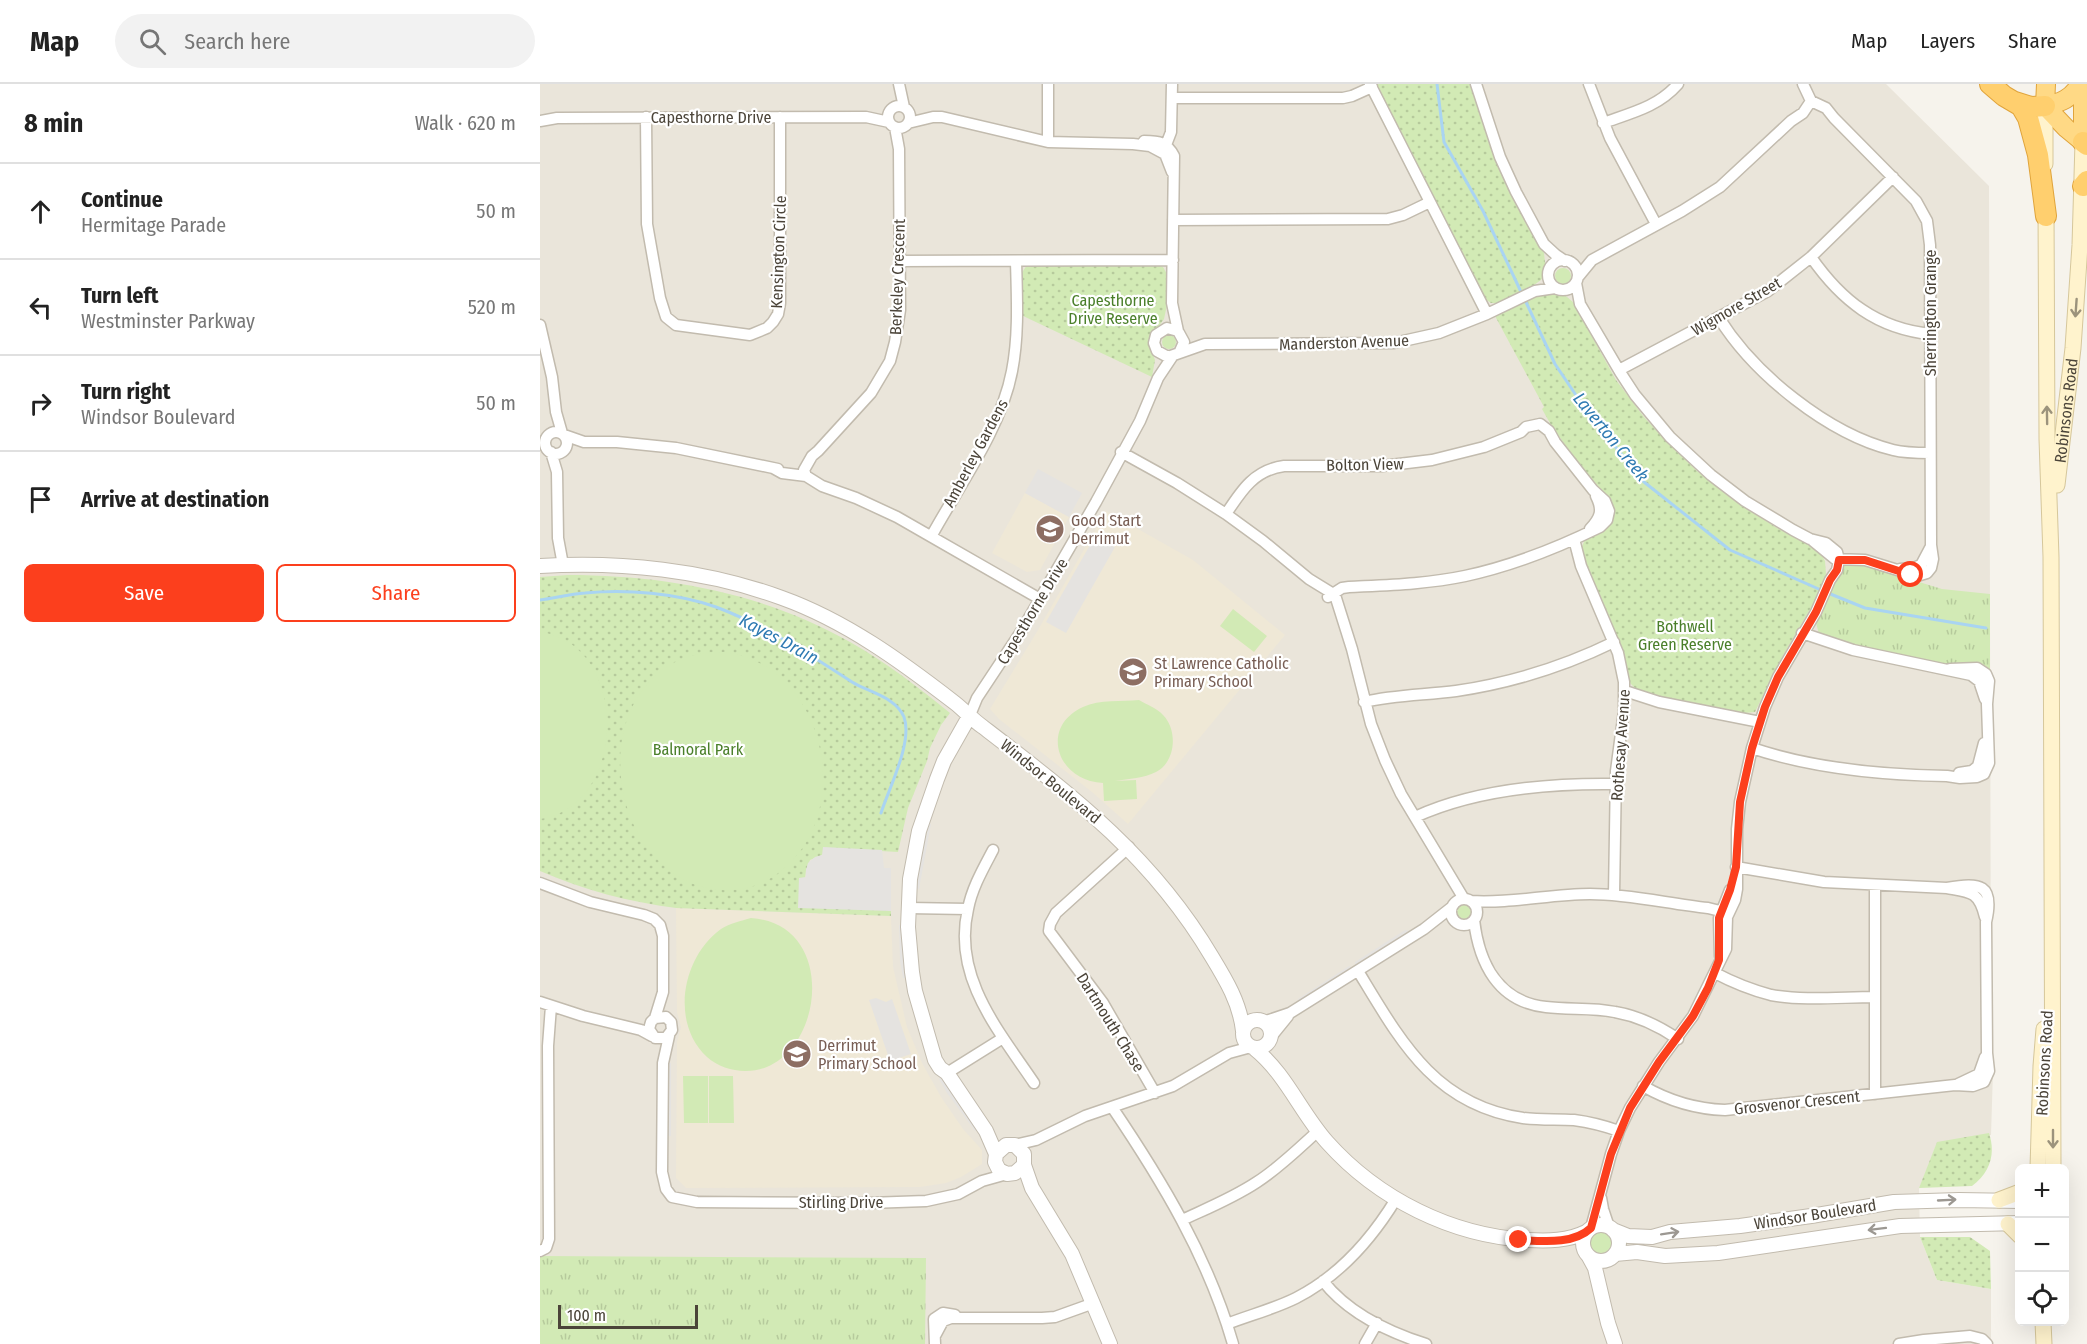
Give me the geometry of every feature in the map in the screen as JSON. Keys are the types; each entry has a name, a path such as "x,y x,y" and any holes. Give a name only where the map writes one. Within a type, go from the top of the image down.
{"highway":[{"path":"1990,84 2004,96 2031,107 2066,100 2082,84"},
{"name":"Robinsons Road","path":"2045,106 2046,84"},
{"name":"Robinsons Road","path":"2082,84 2085,143"},
{"path":"2015,102 2025,112 2035,143 2046,216"},
{"path":"2045,106 2066,129 2085,143"}],"main road":[{"name":"Robinsons Road","path":"2041,1164 2052,957 2051,557 2045,106"},
{"name":"Robinsons Road","path":"2051,557 2058,471 2073,348 2085,183 2085,143"},
{"path":"1999,1200 2015,1194"},
{"path":"2043,1326 2044,1344"},
{"path":"2052,1326 2052,1344"}],"street":[{"path":"1048,84 1048,142"},
{"path":"1172,84 1170,122 1163,146 1172,172 1172,303 1179,332 1184,342 1176,354 1164,356 1157,351 1155,339 1163,329 1172,303"},
{"path":"1476,84 1505,169 1544,244 1549,280 1580,304"},
{"path":"1589,84 1603,123 1656,224"},
{"path":"1603,123 1656,103 1666,97 1678,84"},
{"path":"1558,289 1569,289 1592,260 1720,187 1791,120 1799,108 1808,103 1798,84"},
{"name":"Sherrington Grange","path":"1803,84 1808,103 1826,108 1893,177 1916,201 1929,229 1931,545 1924,569 1896,569 1865,560 1855,554 1836,557"},
{"path":"1172,98 1342,98 1371,86 1487,314"},
{"name":"Berkeley Crescent","path":"896,120 910,117 899,87"},
{"name":"Berkeley Crescent","path":"807,473 818,451 871,393 890,361 899,325 899,149 896,120 899,87"},
{"path":"896,120 898,106 906,109"},
{"name":"Capesthorne Drive","path":"906,109 933,117"},
{"name":"Capesthorne Drive","path":"540,116 556,118 866,117 896,120 933,117 949,118 1048,142 1163,146"},
{"name":"Kensington Circle","path":"646,117 647,224 666,317 676,325 750,335 767,328 773,322 778,314 780,303 780,117"},
{"name":"Capesthorne Drive","path":"540,122 556,118"},
{"name":"Wigmore Street","path":"1619,370 1768,291 1811,257 1893,177"},
{"path":"1173,220 1388,219 1403,215 1430,202"},
{"path":"1544,244 1576,269 1580,304 1635,395 1670,437 1712,475 1760,510 1810,539 1826,543 1836,557 1837,570 1816,612 1778,677 1752,748 1740,802 1736,867 1722,915 1727,944 1696,1010 1678,1039 1643,1086 1619,1131 1601,1192 1582,1243 1595,1268 1615,1344"},
{"path":"1811,257 1840,291 1874,318 1903,330 1930,334"},
{"path":"900,261 1173,260"},
{"path":"1549,272 1557,262 1592,260"},
{"name":"Amberley Gardens","path":"932,535 985,440 1005,398 1015,348 1016,261"},
{"name":"Manderston Avenue","path":"1535,291 1549,272"},
{"name":"Manderston Avenue","path":"1176,354 1205,344 1394,343 1439,333 1487,314 1535,291 1558,289"},
{"path":"1719,318 1757,366 1815,413 1844,430 1881,446 1903,452 1930,453"},
{"path":"540,325 550,369 556,412 567,441 557,472 558,538 555,549 559,565"},
{"path":"1163,329 1171,328 1205,344"},
{"name":"Capesthorne Drive","path":"1157,351 1158,378"},
{"name":"Capesthorne Drive","path":"970,715 977,698 1040,599 1096,502 1121,452 1140,421 1158,378 1176,354"},
{"path":"556,412 546,444 557,472"},
{"name":"Bolton View","path":"1226,514 1250,481 1271,468 1382,466 1414,463 1468,452 1521,432 1539,431 1555,442 1593,490 1600,505 1603,519 1587,532 1569,541"},
{"path":"546,444 555,432 584,442"},
{"path":"546,444 557,453 584,442 617,442 676,448 773,468 782,473 807,473 833,489 932,535 1040,599"},
{"path":"1121,452 1226,514 1309,579 1316,589 1332,598 1352,649 1364,702 1384,760 1451,879 1467,900 1476,906 1478,945 1485,965 1506,991 1523,1001 1544,1007 1587,1008 1616,1012 1656,1025 1678,1039"},
{"path":"1332,598 1342,588 1417,583 1464,576 1526,559 1569,541"},
{"name":"Rothesay Avenue","path":"1569,541 1621,662 1625,696 1616,784 1614,895"},
{"name":"Windsor Boulevard","path":"540,566 610,565 681,573 730,590 816,614 881,648 970,715 1089,810 1129,848 1186,917 1205,946 1236,999 1243,1033"},
{"path":"1752,748 1858,770 1947,776 1972,771 1978,766 1987,731 1987,704 1982,686 1976,677 1950,669 1881,656 1802,633"},
{"path":"1364,702 1387,697 1458,690 1504,681 1561,665 1614,642"},
{"path":"1625,696 1760,722"},
{"path":"970,715 944,761 928,804 914,857 908,908 912,972 935,1060 947,1073 986,1131 996,1155 999,1170 1032,1188"},
{"path":"1415,817 1444,806 1505,792 1570,784 1616,784"},
{"name":"Dartmouth Chase","path":"1129,848 1056,913 1049,931 1103,1004 1155,1093"},
{"path":"993,850 980,875 968,909 966,945 972,981 979,998 1003,1038 1034,1083"},
{"name":"Grosvenor Crescent","path":"1643,1086 1674,1102 1714,1110 1955,1085 1979,1074 1987,1053 1986,922 1977,896 1966,891 1947,888 1816,882 1736,867"},
{"path":"1451,879 1451,915 1478,945"},
{"path":"540,883 557,891 644,915 658,922 663,936 663,992 672,1030 669,1036 662,1039 622,1024 562,1010 540,1002"},
{"path":"1875,886 1875,1094"},
{"path":"1229,1053 1248,1023 1290,1013 1424,929 1452,906 1467,900 1501,903 1547,896 1614,895 1684,906 1707,916 1722,915"},
{"path":"1424,929 1444,923 1467,925 1485,910 1501,903"},
{"path":"908,908 968,909"},
{"path":"1358,971 1413,1057 1450,1090 1476,1104 1498,1112 1523,1118 1576,1120 1619,1131"},
{"path":"1714,973 1772,995 1874,997"},
{"path":"654,1037 650,1025 663,992"},
{"name":"Windsor Boulevard","path":"1236,999 1262,1021"},
{"path":"540,1251 549,1244 548,1046 551,1006"},
{"path":"550,1032 562,1010"},
{"path":"982,1181 1002,1147 1036,1140 1085,1116 1173,1086 1229,1053 1264,1047 1290,1013"},
{"path":"622,1024 662,1016 669,1019"},
{"path":"1262,1021 1269,1028 1277,1069"},
{"path":"1243,1033 1245,1042 1277,1069 1297,1103 1318,1131 1354,1169 1396,1199 1423,1213 1470,1231 1503,1238 1547,1241 1575,1238 1600,1225 1611,1228"},
{"name":"Stirling Drive","path":"669,1036 663,1064 662,1172 666,1189 672,1197 697,1202 911,1202 958,1194 982,1181 1009,1174"},
{"name":"Stirling Drive","path":"654,1037 663,1064"},
{"path":"947,1073 1003,1038"},
{"path":"1113,1107 1182,1220 1203,1262 1233,1344"},
{"path":"986,1131 1000,1141 1013,1145 1024,1154 1024,1163 1032,1188 1072,1254 1110,1344"},
{"path":"1182,1220 1234,1196 1258,1181 1283,1163 1318,1131"},
{"path":"1009,1174 1018,1172 1036,1140"},
{"path":"1601,1192 1603,1209 1611,1228 1617,1234 1619,1244 1603,1278 1601,1295"},
{"path":"1227,1324 1297,1298 1323,1281 1366,1243 1396,1199"},
{"name":"Windsor Boulevard","path":"1611,1228 1629,1236 1652,1237 1670,1232 1740,1226 1894,1202 2015,1201"},
{"path":"1918,1202 1928,1214 1926,1224"},
{"name":"Windsor Boulevard","path":"1612,1256 1637,1252 1665,1256 1718,1253 1861,1231 1926,1224 2014,1224"},
{"path":"540,1245 548,1234"},
{"path":"1547,1241 1575,1248 1599,1261 1612,1256"},
{"path":"1323,1281 1347,1306 1377,1323 1426,1344"},
{"path":"935,1340 943,1321 961,1317 1055,1317 1094,1303"},
{"path":"1365,1344 1377,1323"},
{"path":"1899,1344 1977,1337 1987,1344"},
{"path":"1949,1339 1969,1344"}],"shaded area":[{"path":"540,84 1886,84 1989,186 1991,1047 1993,1071 1991,1135 1937,1143 1919,1189 1920,1237 1937,1280 1991,1289 1991,1344 922,1344 540,1257"},
{"path":"1038,469 1082,493 1069,517 1025,493"},
{"path":"1025,493 1069,517 1040,570 1027,572 992,553"},
{"name":"St Lawrence Catholic Primary School","path":"1106,511 1193,560 1285,635 1128,824 1092,792 999,719 990,709"},
{"path":"1094,538 1115,547 1066,633 1046,622"},
{"path":"929,823 931,824 919,889 916,888"},
{"path":"823,847 882,850 884,868 891,868 891,911 798,908 799,878 806,877 808,863 822,855"},
{"name":"Derrimut Primary School","path":"676,908 891,916 893,967 907,1027 922,1063 941,1097 963,1129 982,1150 982,1164 946,1183 920,1187 686,1188 676,1178 677,1042 681,1027 677,1012"},
{"path":"899,925 901,926 906,978 903,978 900,961"},
{"path":"1405,930 1410,931 1355,967 1355,962"},
{"path":"1349,966 1353,968 1299,1002 1298,999"},
{"path":"876,998 886,1002 892,999 911,1054 890,1061 869,1000"},
{"path":"668,1063 671,1063 671,1136 667,1136"},
{"path":"942,1077 977,1129 975,1131 947,1093 939,1079"}],"green space":[{"path":"1375,84 1471,84 1500,169 1544,253 1546,272 1541,280 1497,303 1491,303 1485,299"},
{"name":"Capesthorne Drive Reserve","path":"1027,265 1157,265 1163,267 1167,274 1167,305 1164,319 1150,338 1150,347 1155,360 1152,377 1021,315 1021,274"},
{"path":"1563,268 1571,276 1563,284 1555,276"},
{"name":"Bothwell Green Reserve","path":"1549,292 1562,293 1573,302 1616,380 1644,417 1668,443 1697,471 1732,499 1777,528 1812,546 1820,552 1825,561 1826,574 1816,599 1781,659 1755,712 1745,713 1658,696 1636,689 1630,683 1621,648 1581,549 1604,493 1575,459 1551,425 1542,409 1544,407 1495,316"},
{"path":"1169,335 1174,337 1176,342 1174,347 1169,349 1164,347 1162,342 1164,337"},
{"path":"1857,563 1942,589 1990,594 1990,675 1872,651 1819,634 1816,623 1838,572 1846,564"},
{"name":"Balmoral Park","path":"568,575 677,583 749,599 783,611 850,642 901,675 950,713 941,725 930,748 908,808 898,852 828,848 822,855 810,860 806,870 805,878 891,911 891,916 676,908 607,894 540,871 540,577"},
{"path":"1233,609 1267,636 1254,652 1220,626"},
{"path":"540,632 570,643 591,665 603,693 607,726 603,758 590,786 569,808 540,819"},
{"path":"723,652 756,661 784,680 804,707 817,738 823,772 820,806 809,838 788,865 758,885 731,890 697,885 674,874 661,863 639,835 625,802 620,767 624,732 636,700 656,675 685,658"},
{"path":"1139,700 1158,710 1168,721 1173,737 1171,754 1163,767 1156,772 1115,781 1136,780 1137,799 1104,801 1103,783 1087,780 1074,773 1065,763 1059,752 1058,739 1061,727 1069,716 1090,704"},
{"path":"1464,905 1469,907 1471,912 1469,917 1464,919 1459,917 1457,912 1459,907"},
{"path":"751,918 781,926 800,945 810,969 812,997 805,1025 792,1048 771,1065 740,1071 715,1063 695,1043 688,1027 685,991 697,956 708,941 724,927"},
{"path":"683,1076 708,1076 708,1123 684,1123"},
{"path":"709,1076 733,1076 734,1123 709,1123"},
{"path":"1989,1133 1992,1148 1990,1163 1983,1175 1972,1186 1919,1188 1937,1142"},
{"path":"1601,1232 1609,1235 1612,1243 1609,1251 1601,1254 1593,1251 1590,1243 1593,1235"},
{"path":"1920,1237 1970,1237 1990,1251 1991,1289 1937,1280"},
{"path":"540,1256 926,1258 925,1344 540,1344"}],"waterway":[{"name":"Laverton Creek","path":"1437,84 1444,142 1483,211 1522,294"},
{"name":"Laverton Creek","path":"1525,300 1555,364 1588,413 1644,482 1730,550 1821,590"},
{"name":"Kayes Drain","path":"540,600 579,594 618,592 668,595 701,602 734,614 769,631 852,682 895,704 904,717 905,739 899,765 881,813"},
{"name":"Laverton Creek","path":"1828,593 1865,608 1986,628"}],"place":[{"name":"Good Start Derrimut","path":"1050,529"},
{"name":"St Lawrence Catholic Primary School","path":"1133,672"},
{"name":"Derrimut Primary School","path":"797,1054"}],"route":[{"path":"1519,1240 1547,1241 1575,1238 1591,1228 1611,1154 1630,1108 1659,1062 1678,1039 1708,988 1719,960 1720,911 1730,890 1736,867 1740,802 1760,722 1778,677 1816,612 1837,570 1839,560 1865,560 1911,575"}]}
